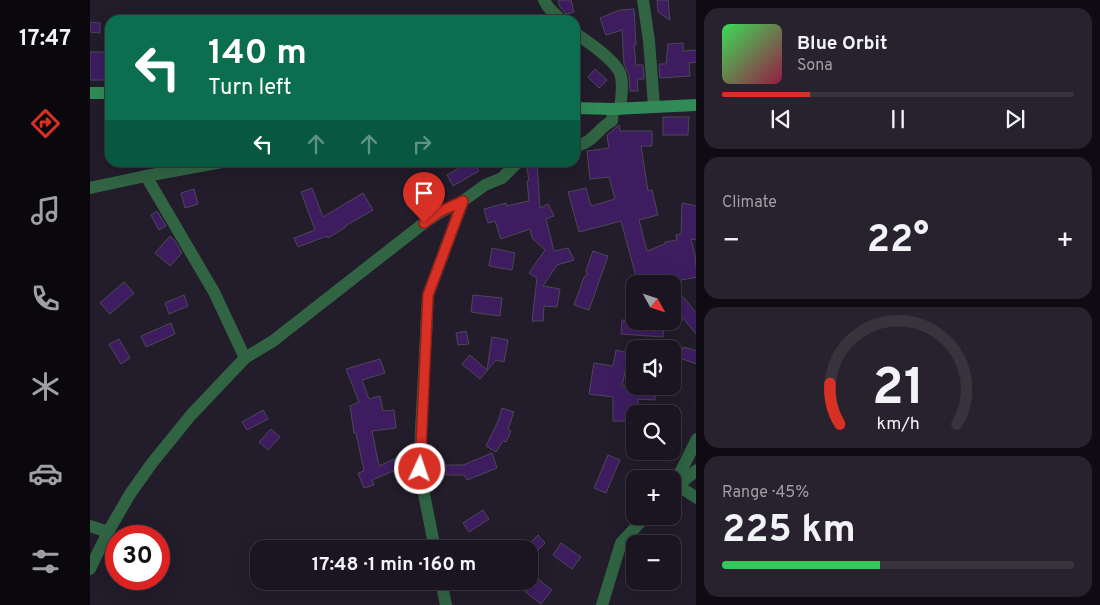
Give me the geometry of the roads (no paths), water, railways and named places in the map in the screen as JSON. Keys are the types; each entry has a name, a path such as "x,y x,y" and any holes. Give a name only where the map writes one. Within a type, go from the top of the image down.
{"main road":[{"path":"90,93 105,93"},
{"path":"580,108 616,109 696,105"}],"street":[{"path":"544,0 556,15"},
{"path":"642,0 649,41 654,106"},
{"path":"580,37 599,49 620,73 622,85 612,121 607,123 591,140 580,146"},
{"path":"90,188 195,167"},
{"path":"112,525 130,494 152,463 191,415 245,358 273,341 439,212 463,201 485,185 502,178 513,167"},
{"path":"146,176 214,292 245,358"},
{"path":"433,540 420,469 428,295 463,201"},
{"path":"681,472 696,439"},
{"path":"681,482 696,470"},
{"path":"681,491 696,498"},
{"path":"602,605 621,543 638,525"},
{"path":"90,526 105,531"},
{"path":"90,569 105,538"},
{"path":"443,590 446,605"}]}
